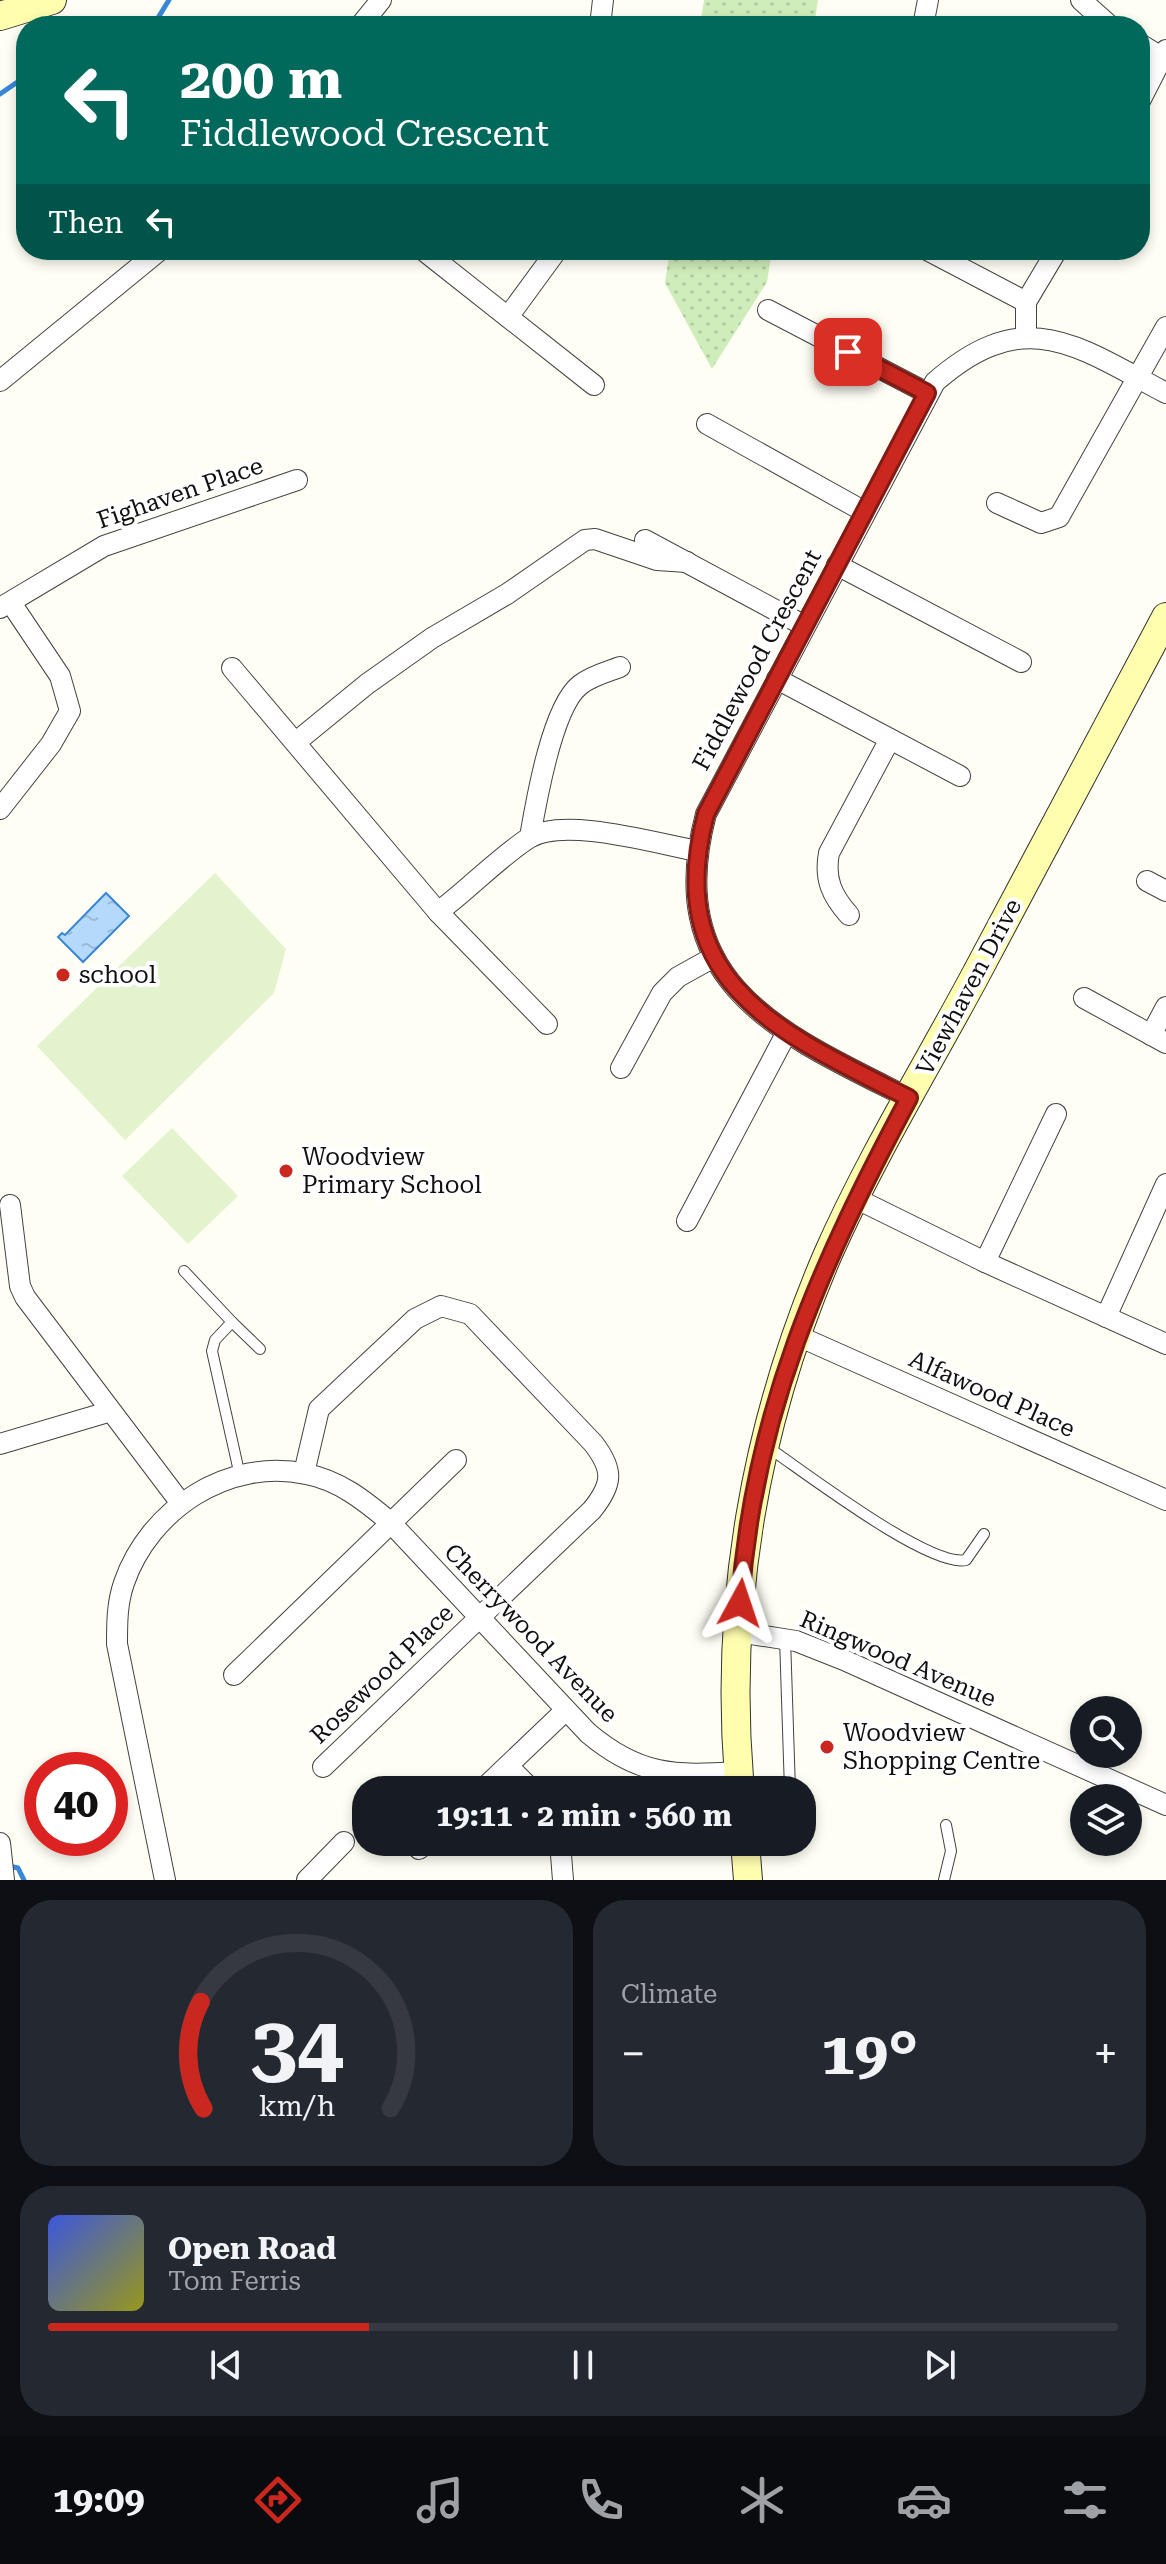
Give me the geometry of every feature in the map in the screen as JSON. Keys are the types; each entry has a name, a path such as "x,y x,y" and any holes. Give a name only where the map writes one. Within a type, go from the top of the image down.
{"street":[{"path":"0,16 52,0"},
{"path":"368,16 381,0"},
{"path":"1081,0 1099,16"},
{"path":"1150,83 1165,56"},
{"path":"0,381 148,260"},
{"path":"436,260 594,385"},
{"path":"508,317 550,260"},
{"path":"946,260 1026,302"},
{"path":"1026,336 1026,302 1051,260"},
{"path":"768,310 927,393"},
{"path":"997,503 1041,523 1059,517 1166,327"},
{"name":"Fiddlewood Crescent","path":"909,1098 786,1034 749,1004 714,957 696,895 698,851 706,814 927,393 954,366 973,354 1026,336 1076,345 1166,393"},
{"path":"707,424 865,512"},
{"name":"Fighaven Place","path":"6,606 104,546 297,480"},
{"path":"296,742 367,684 432,638 507,594 585,540 595,539 657,560 687,562"},
{"path":"645,540 805,626"},
{"path":"837,565 1021,662"},
{"path":"0,809 51,744 70,711 60,676 6,606"},
{"name":"Viewhaven Drive","path":"739,1776 735,1695 742,1574 764,1445 796,1335 855,1198 1166,617"},
{"path":"530,837 538,792 564,711 579,686 620,667"},
{"path":"232,668 438,912 547,1024"},
{"path":"777,679 960,776"},
{"path":"849,915 833,897 826,868 829,853 890,739"},
{"path":"438,912 530,837 551,831 586,831 698,851"},
{"path":"1147,881 1166,891"},
{"path":"621,1068 662,993 678,977 714,957"},
{"path":"1084,998 1158,1039 1166,1007"},
{"path":"687,1221 786,1034"},
{"path":"985,1262 1056,1114"},
{"path":"1106,1317 1166,1184"},
{"path":"855,1198 985,1262 1166,1344"},
{"path":"10,1205 20,1286 25,1297 108,1412 180,1502"},
{"name":"Rosewood Place","path":"304,1473 315,1419 331,1397 429,1309 451,1306 470,1314 593,1443 605,1459 608,1471 603,1496 592,1510 323,1767"},
{"name":"Alfawood Place","path":"796,1335 1165,1498"},
{"path":"0,1444 108,1412"},
{"path":"234,1675 456,1460"},
{"name":"Cherrywood Avenue","path":"165,1880 117,1644 117,1613 122,1587 138,1552 180,1502 212,1485 240,1476 304,1473 343,1488 390,1522 477,1617 605,1747 641,1768 698,1776"},
{"name":"Ringwood Avenue","path":"738,1632 785,1638 844,1660 1166,1805"},
{"path":"497,1776 566,1710"},
{"path":"508,1766 518,1776"},
{"path":"307,1880 344,1842"},
{"path":"0,1843 4,1880"},
{"path":"561,1856 563,1880"},
{"path":"746,1856 748,1880"}],"lane":[{"path":"184,1271 260,1349"},
{"path":"232,1322 215,1340 212,1351 240,1476"},
{"path":"764,1445 915,1546 945,1559 966,1560 984,1534"},
{"path":"785,1638 790,1776"},
{"path":"944,1880 951,1851 946,1825"}],"green space":[{"path":"704,0 818,0 816,16 702,16"},
{"path":"668,260 770,260 767,282 712,369 665,283"},
{"path":"215,873 286,949 274,993 125,1140 37,1046"},
{"path":"172,1128 238,1196 188,1244 122,1176"}],"water":[{"path":"106,893 129,916 83,962 58,937 62,933 65,935"}],"waterway":[{"path":"159,16 169,0"},
{"path":"0,94 16,83"},
{"path":"9,1866 18,1868 24,1880"}],"place":[{"name":"school","path":"63,975"},
{"name":"Woodview Primary School","path":"286,1171"},
{"name":"Woodview Shopping Centre","path":"827,1747"}],"route":[{"path":"740,1603 760,1461 772,1409 791,1350 829,1253 909,1098 814,1050 771,1024 749,1004 714,957 696,895 696,858 701,832 722,779 927,393 848,352"}]}
